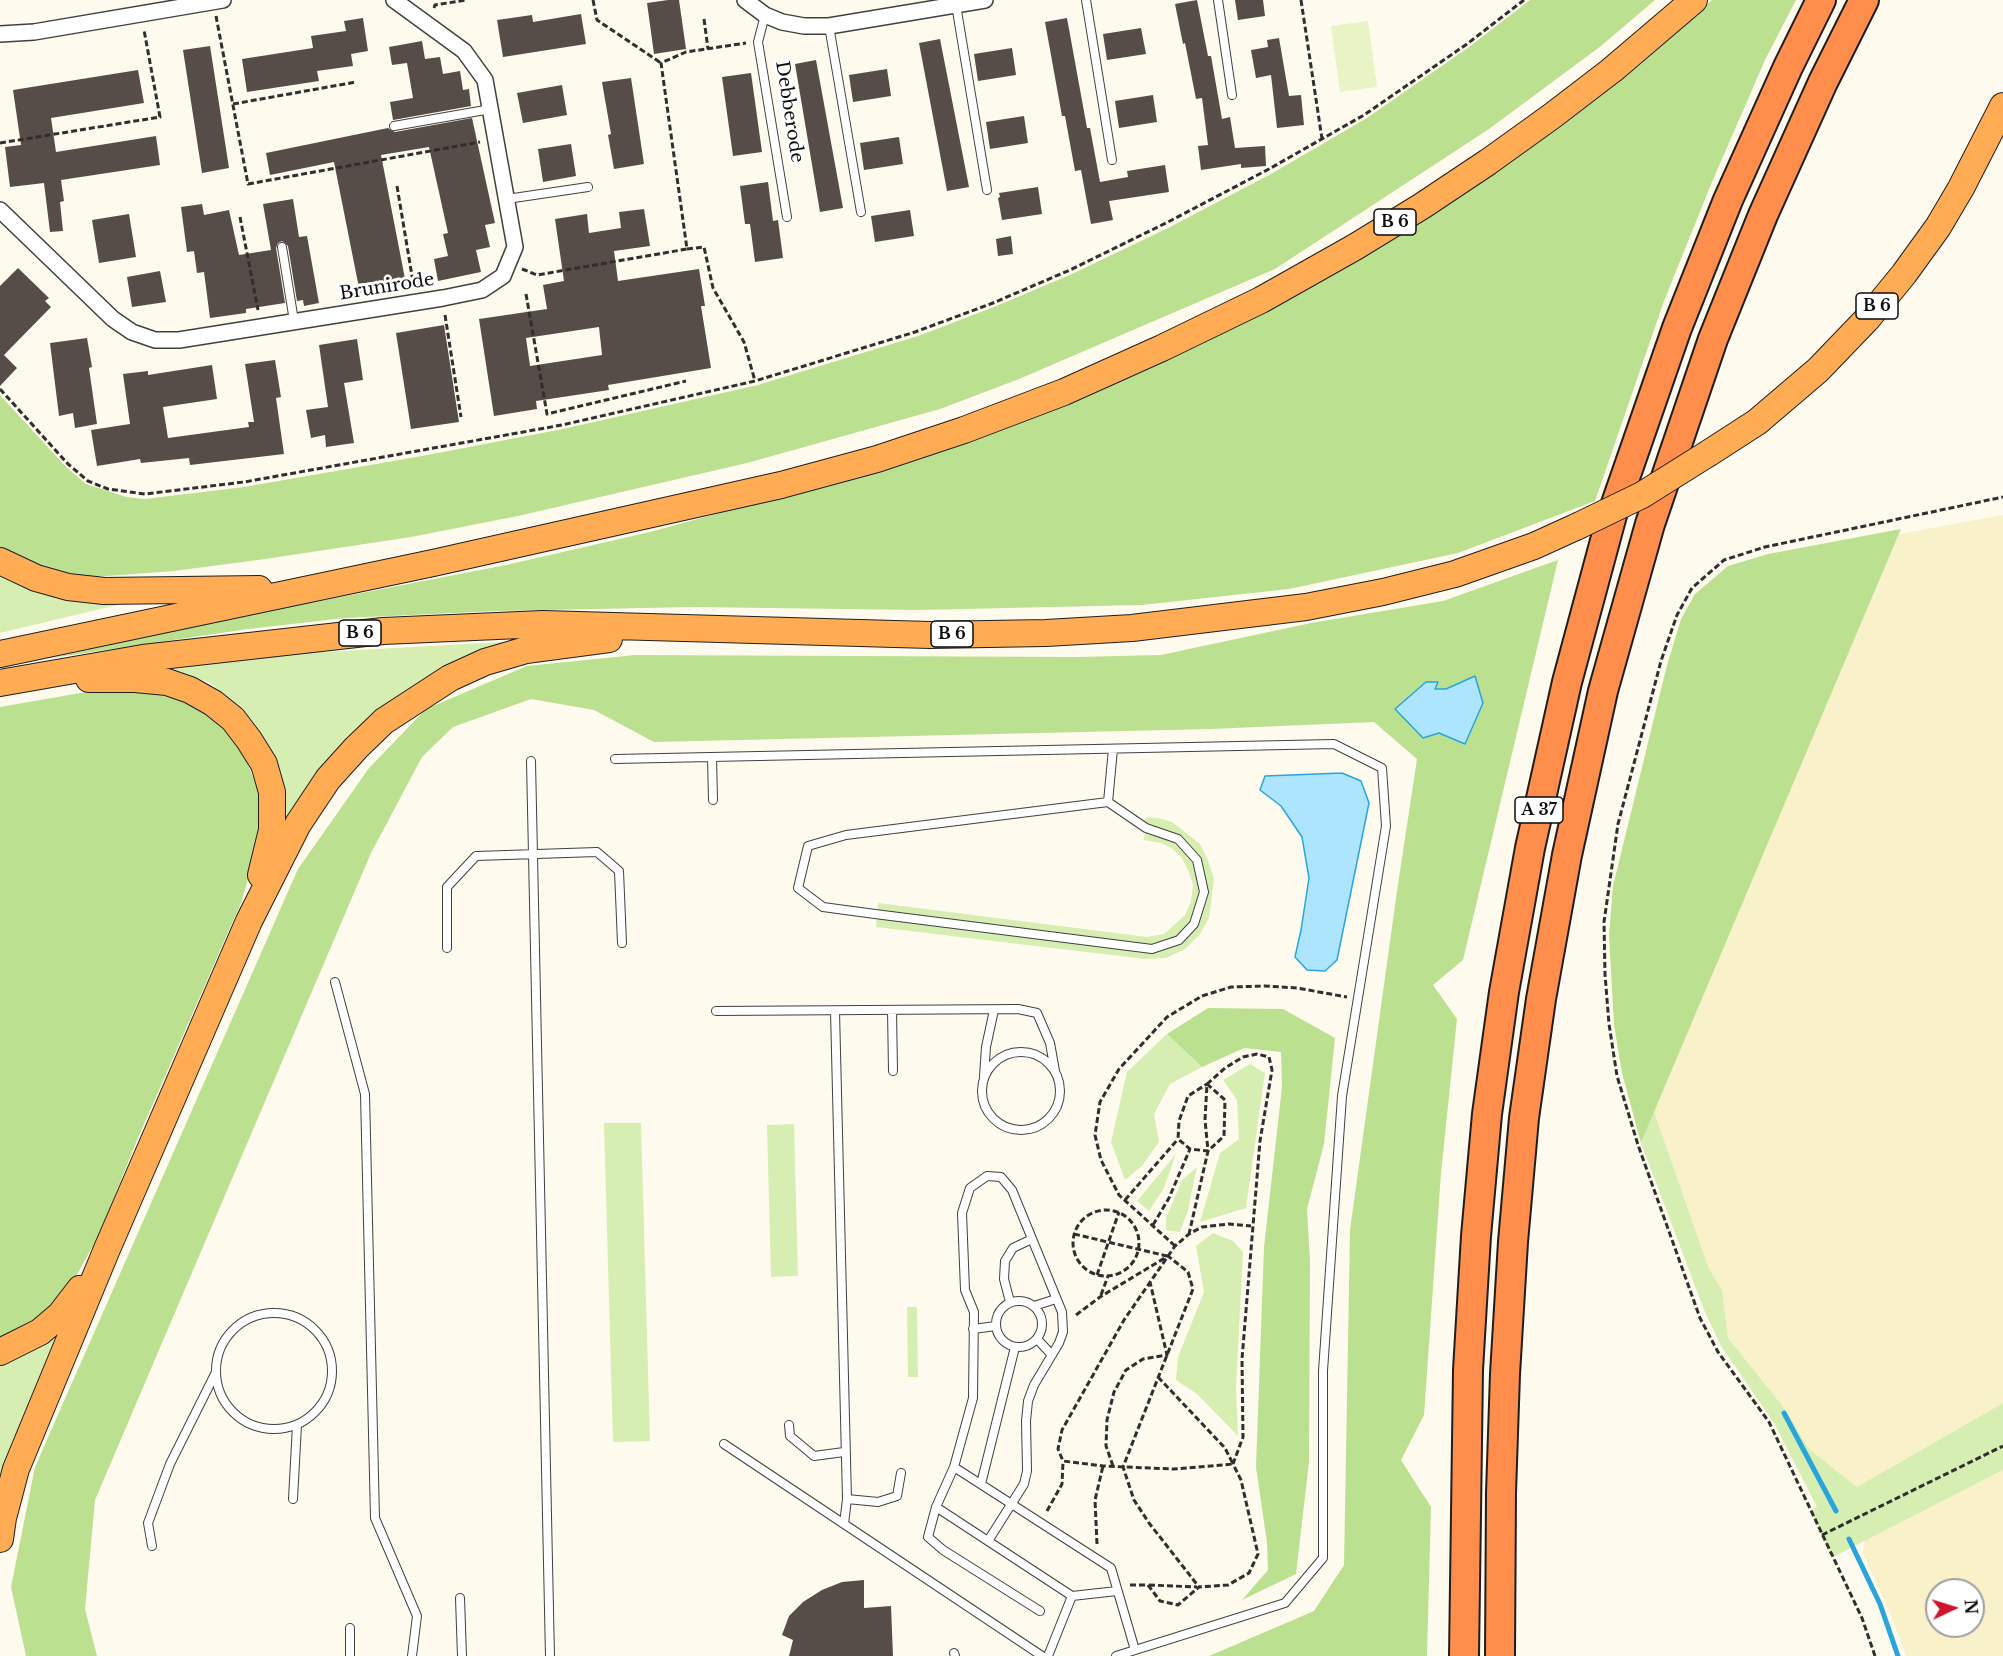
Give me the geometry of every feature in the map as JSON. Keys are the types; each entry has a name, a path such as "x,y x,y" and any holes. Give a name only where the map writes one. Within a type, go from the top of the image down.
{"highway":[{"name":"B 6","path":"0,654 310,589 781,485 964,430 1064,392 1261,300 1413,212 1552,116 1612,70 1694,0"},
{"name":"A 37","path":"1464,1656 1468,1370 1476,1236 1487,1114 1500,1014 1530,848 1567,682 1616,504 1677,328 1728,200 1821,0"},
{"name":"A 37","path":"1500,1656 1501,1492 1513,1242 1524,1118 1541,999 1567,855 1604,691 1647,535 1713,339 1768,204 1823,82 1864,0"},
{"name":"B 6","path":"0,684 143,658 383,631 543,624 690,630 930,635 1046,633 1132,628 1306,607 1455,574 1534,546 1642,495 1757,422 1818,370 1868,318 1938,227 1961,188 2003,106"},
{"path":"0,561 36,579 68,587 104,591 310,589"},
{"path":"0,1539 16,1469 106,1249 249,921 298,824 328,779 384,721 450,678 485,662 526,650 690,630"},
{"path":"31,677 135,679 167,682 190,690 213,703 233,719 264,765 272,792 272,830 249,921"},
{"path":"0,1352 40,1332 60,1315 106,1249"}],"street":[{"path":"394,0 464,51 485,80 515,247 510,263"},
{"path":"745,0 765,15 782,22 804,26 829,26 985,0"},
{"path":"0,34 34,32 218,1"},
{"name":"Brunirode","path":"0,210 113,319 132,332 155,340 179,340 482,290 503,276 510,263"}],"lane":[{"path":"1086,0 1112,160"},
{"path":"1218,0 1232,95"},
{"path":"956,5 987,190"},
{"name":"Debberode","path":"765,15 758,42 787,217"},
{"path":"829,26 861,212"},
{"path":"394,126 491,109"},
{"path":"507,199 588,187"},
{"path":"282,247 294,321"},
{"path":"615,759 1334,744 1382,768 1386,826 1342,1096 1323,1371 1323,1558 1285,1603 1116,1656"},
{"path":"1108,802 1113,749"},
{"path":"712,757 713,800"},
{"path":"531,761 550,1656"},
{"path":"1108,802 1146,828 1178,839 1197,860 1204,892 1194,924 1179,940 1152,949 823,907 798,888 808,846 846,835 1108,802"},
{"path":"447,948 447,886 476,856 532,856 597,852 619,872 622,943"},
{"path":"336,982 365,1094 375,1518 417,1616 412,1656"},
{"path":"716,1011 1018,1009 1037,1013 1050,1043 1060,1095 1057,1108 1040,1126 1028,1130 1015,1130 1003,1126 993,1118 986,1107 982,1095 983,1082 986,1047 994,1010"},
{"path":"892,1010 893,1071"},
{"path":"835,1011 844,1452 847,1499 844,1524"},
{"path":"983,1082 988,1070 997,1060 1009,1054 1022,1052 1035,1054 1055,1071"},
{"path":"988,1541 1024,1484 1027,1471 1028,1401 1034,1385 1063,1332 1062,1312 1012,1190 1001,1177 987,1176 970,1188 962,1213 964,1290 974,1312 973,1398 954,1467 936,1507 928,1537 943,1550 1040,1611"},
{"path":"1010,1302 1004,1279 1005,1260 1013,1248 1032,1239"},
{"path":"1034,1306 1056,1299"},
{"path":"1023,1301 1034,1306 1039,1312 1042,1326 1037,1339 1027,1346 1014,1347 1002,1339 996,1326 999,1312 1010,1302 1023,1301"},
{"path":"152,1546 148,1524 170,1464 216,1371 219,1353 228,1336 242,1322 260,1315 279,1313 297,1318 314,1328 325,1344 332,1362 331,1381 325,1399 319,1407 297,1425 279,1429 260,1427 243,1420 229,1407 219,1390 216,1371"},
{"path":"974,1329 996,1326"},
{"path":"1037,1339 1052,1355"},
{"path":"981,1484 1014,1347"},
{"path":"293,1499 297,1425"},
{"path":"789,1425 790,1436 814,1456 844,1452"},
{"path":"724,1444 1042,1656"},
{"path":"954,1467 1111,1568 1135,1650"},
{"path":"847,1499 878,1502 897,1496 901,1473"},
{"path":"936,1507 1072,1596 1117,1591"},
{"path":"1048,1656 1072,1596"},
{"path":"460,1598 462,1656"},
{"path":"350,1628 350,1656"}],"path":[{"path":"424,22 435,5 466,0"},
{"path":"593,0 597,20 661,63 687,249"},
{"path":"1301,0 1322,138"},
{"path":"0,389 68,464 88,481 108,489 145,494 244,482 548,427 755,381 915,332 993,303 1070,270 1168,222 1269,169 1409,86 1524,0"},
{"path":"218,1 232,104 248,184 496,139"},
{"path":"0,143 160,117 141,13"},
{"path":"704,19 708,49"},
{"path":"661,63 686,52 758,42"},
{"path":"232,104 356,82"},
{"path":"397,186 416,302"},
{"path":"240,217 261,327"},
{"path":"510,263 537,275 704,247 713,288 744,342 755,381"},
{"path":"526,294 547,414 686,381"},
{"path":"443,298 461,417"},
{"path":"1875,1656 1862,1618 1769,1422 1718,1352 1700,1318 1638,1145 1617,1076 1609,1024 1604,922 1618,824 1661,661 1677,615 1692,588 1724,560 1766,547 2003,497"},
{"path":"1175,1246 1119,1195 1101,1160 1095,1135 1100,1101 1119,1068 1167,1017 1202,996 1231,987 1297,988 1358,998"},
{"path":"1125,1200 1178,1138 1179,1121 1188,1096 1243,1057 1257,1054 1269,1058 1272,1070 1260,1141 1251,1226 1242,1359 1243,1437 1233,1464"},
{"path":"1178,1138 1190,1149 1208,1151 1224,1136 1225,1100 1207,1084"},
{"path":"1189,1234 1208,1151 1205,1120 1207,1084"},
{"path":"1153,1225 1169,1198 1190,1149"},
{"path":"1108,1209 1119,1212 1135,1227 1139,1238 1135,1259 1128,1268 1108,1276 1088,1271 1075,1255 1074,1234 1078,1224 1086,1216 1096,1211 1108,1209"},
{"path":"1098,1275 1107,1242 1119,1212"},
{"path":"1040,1523 1062,1484 1063,1461 1058,1449 1062,1430 1108,1346 1175,1246 1202,1227 1229,1224 1251,1226"},
{"path":"1074,1234 1168,1256 1188,1272 1193,1289 1123,1467 1134,1500 1199,1587"},
{"path":"1062,1324 1100,1297 1168,1256"},
{"path":"1100,1297 1108,1276"},
{"path":"1150,1282 1167,1355"},
{"path":"1113,1467 1106,1446 1107,1420 1114,1392 1126,1370 1143,1359 1167,1355"},
{"path":"1117,1591 1133,1584 1199,1587 1228,1585 1249,1574 1258,1554 1241,1480 1225,1448 1158,1377"},
{"path":"1822,1534 2003,1446"},
{"path":"1063,1461 1113,1467 1174,1469 1233,1464"},
{"path":"1098,1561 1095,1500 1103,1466"},
{"path":"1148,1585 1160,1601 1178,1605 1199,1587"}],"shaded area":[{"path":"2003,515 2003,1403 1857,1487 1809,1449 1785,1409 1728,1338 1722,1290 1709,1269 1654,1112 1899,534"},
{"path":"2003,1470 2003,1656 1906,1656 1863,1553 1865,1540"}],"green space":[{"path":"1530,0 1655,0 1601,46 1489,129 1275,269 1019,379 940,409 747,463 518,516 411,537 265,559 174,571 94,577 42,569 0,547 0,395 66,467 86,484 126,497 145,499 244,487 422,456 563,429 758,385 918,336 994,307 1072,274 1170,227 1271,174 1367,118 1469,47"},
{"path":"1712,0 1796,0 1765,60 1664,301 1595,501 1458,553 1289,589 1142,605 918,610 693,607 498,611 345,618 248,629 51,658 248,615 506,565 650,532 862,474 1047,412 1200,345 1319,282 1448,205 1562,126 1641,64"},
{"path":"1368,21 1377,87 1340,92 1331,26"},
{"path":"1901,529 1641,1143 1622,1073 1614,1025 1609,935 1613,886 1667,665 1681,619 1695,594 1728,566 1768,554"},
{"path":"1558,560 1463,960 1433,985 1457,1019 1441,1173 1424,1415 1401,1460 1431,1507 1427,1656 1209,1656 1314,1611 1344,1565 1350,1230 1417,759 1374,722 1211,729 654,742 594,710 531,699 453,727 422,757 371,853 95,1500 85,1609 97,1656 26,1656 11,1587 35,1467 298,869 369,768 426,709 527,666 635,655 1077,657 1161,655 1311,623 1443,601"},
{"path":"0,571 134,601 0,633"},
{"path":"520,641 388,705 355,731 314,775 283,828 270,751 244,712 209,682 166,670 306,653"},
{"path":"142,687 177,693 212,711 239,742 259,793 259,842 241,903 137,1140 99,1235 75,1278 46,1315 0,1340 0,707 92,691"},
{"path":"1146,817 1172,822 1200,844 1214,879 1209,918 1200,934 1185,949 1166,958 1145,959 876,927 878,903 1147,937 1164,934 1185,915 1191,902 1193,885 1182,858 1173,849 1161,843 1144,840"},
{"path":"1208,1008 1283,1009 1335,1038 1324,1144 1307,1209 1310,1261 1309,1462 1296,1574 1242,1600 1268,1570 1267,1543 1256,1467 1264,1247 1282,1087 1281,1052 1244,1048 1202,1067 1167,1034"},
{"path":"1167,1034 1202,1067 1170,1084 1154,1114 1159,1142 1142,1166 1125,1180 1111,1142 1127,1072"},
{"path":"1250,1064 1265,1073 1246,1208 1200,1222 1220,1153 1239,1139 1237,1100 1223,1080"},
{"path":"1654,1112 1709,1269 1722,1290 1728,1338 1785,1409 1809,1449 1857,1487 2003,1403 2003,1470 1833,1557 1811,1511 1817,1507 1774,1423 1721,1346 1704,1310 1641,1143"},
{"path":"604,1123 641,1123 650,1441 613,1442"},
{"path":"794,1124 798,1276 771,1277 767,1125"},
{"path":"1176,1154 1164,1188 1149,1211 1137,1201"},
{"path":"1197,1167 1188,1210 1180,1232 1166,1230 1166,1218 1182,1180"},
{"path":"1213,1233 1233,1241 1243,1252 1236,1387 1238,1436 1197,1394 1176,1380 1178,1357 1204,1292 1196,1246"},
{"path":"80,1290 0,1539 0,1352"},
{"path":"907,1307 917,1307 918,1377 908,1377"}],"water":[{"path":"1475,676 1483,703 1465,744 1439,733 1423,738 1395,709 1426,682 1438,682 1435,689 1446,689"},
{"path":"1342,773 1361,781 1369,803 1337,960 1325,971 1307,970 1295,957 1309,878 1302,837 1281,806 1260,790 1265,776"}],"building":[{"path":"679,0 686,49 654,54 647,3"},
{"path":"1197,0 1208,56 1211,56 1222,119 1230,117 1235,148 1265,146 1266,166 1241,168 1241,164 1201,170 1198,146 1208,145 1202,98 1196,99 1175,4"},
{"path":"1235,0 1263,0 1265,16 1238,20"},
{"path":"581,14 586,44 503,57 497,20 532,15 533,22"},
{"path":"363,18 368,51 351,54 353,66 317,71 319,81 247,92 242,59 313,48 311,36 346,31 344,21"},
{"path":"1067,18 1087,128 1090,128 1100,182 1128,177 1127,171 1165,165 1169,192 1109,201 1113,220 1091,224 1081,170 1075,171 1065,116 1062,116 1045,22"},
{"path":"1141,28 1146,54 1107,60 1103,34"},
{"path":"1279,38 1289,96 1301,95 1304,125 1277,128 1271,75 1256,78 1251,50 1268,47 1267,40"},
{"path":"940,39 969,187 947,191 919,43"},
{"path":"422,41 425,59 440,57 443,74 460,71 463,90 469,89 471,106 393,120 390,102 413,98 407,63 392,65 389,47"},
{"path":"210,46 229,168 202,173 183,50"},
{"path":"1012,48 1016,75 978,81 974,54"},
{"path":"816,60 843,208 820,212 795,64"},
{"path":"887,69 891,96 853,102 849,75"},
{"path":"138,70 144,103 51,118 56,152 156,136 160,165 61,180 64,201 60,202 63,231 50,232 44,183 10,187 5,147 21,145 13,90"},
{"path":"751,73 762,152 733,156 722,77"},
{"path":"631,78 644,164 614,169 608,135 611,134 602,82"},
{"path":"562,85 567,115 523,123 517,93"},
{"path":"1153,95 1157,122 1119,128 1115,101"},
{"path":"1024,116 1028,143 990,149 986,122"},
{"path":"472,118 495,223 485,225 490,247 476,250 481,272 438,281 434,259 448,256 443,234 448,233 429,147 381,155 406,284 360,293 334,162 270,175 266,153 388,128 395,132"},
{"path":"899,137 903,164 864,170 860,143"},
{"path":"571,144 576,176 543,182 538,149"},
{"path":"768,182 773,221 778,220 783,258 755,262 750,224 745,224 740,186"},
{"path":"1038,187 1042,214 1002,220 999,193"},
{"path":"293,199 299,237 307,236 319,303 304,306 303,300 297,301 288,246 282,241 276,248 285,303 246,309 246,313 210,318 204,272 197,273 194,251 187,252 181,207 202,204 204,215 229,210 239,255 271,250 263,204"},
{"path":"644,209 650,246 614,251 618,281 699,269 705,306 701,306 711,368 608,385 609,390 536,401 537,409 494,416 479,319 547,309 543,285 564,281 555,219 587,214 589,233 621,228 619,212","holes":["599,327 602,355 530,366 526,338"]},
{"path":"910,210 914,236 875,242 871,216"},
{"path":"129,214 136,257 99,263 92,220"},
{"path":"1011,236 1013,254 998,256 996,239"},
{"path":"18,268 49,298 45,301 51,307 4,355 17,368 0,386 0,286"},
{"path":"160,271 166,302 132,307 127,277"},
{"path":"444,325 459,422 411,429 396,333"},
{"path":"87,338 97,424 75,428 73,413 59,416 50,343"},
{"path":"357,339 363,380 344,383 354,443 326,447 325,435 311,438 306,410 328,407 319,345"},
{"path":"275,360 281,397 276,398 284,454 190,465 189,458 141,463 140,459 97,466 91,430 130,424 123,374 148,371 148,375 212,365 217,399 163,407 168,438 249,427 248,422 254,422 245,364"},
{"path":"864,1580 864,1608 891,1606 893,1656 789,1656 793,1640 782,1635 789,1616 803,1602 822,1590 842,1582"}],"waterway":[{"path":"1784,1413 1836,1511"},
{"path":"1849,1539 1880,1604 1898,1656"}]}
